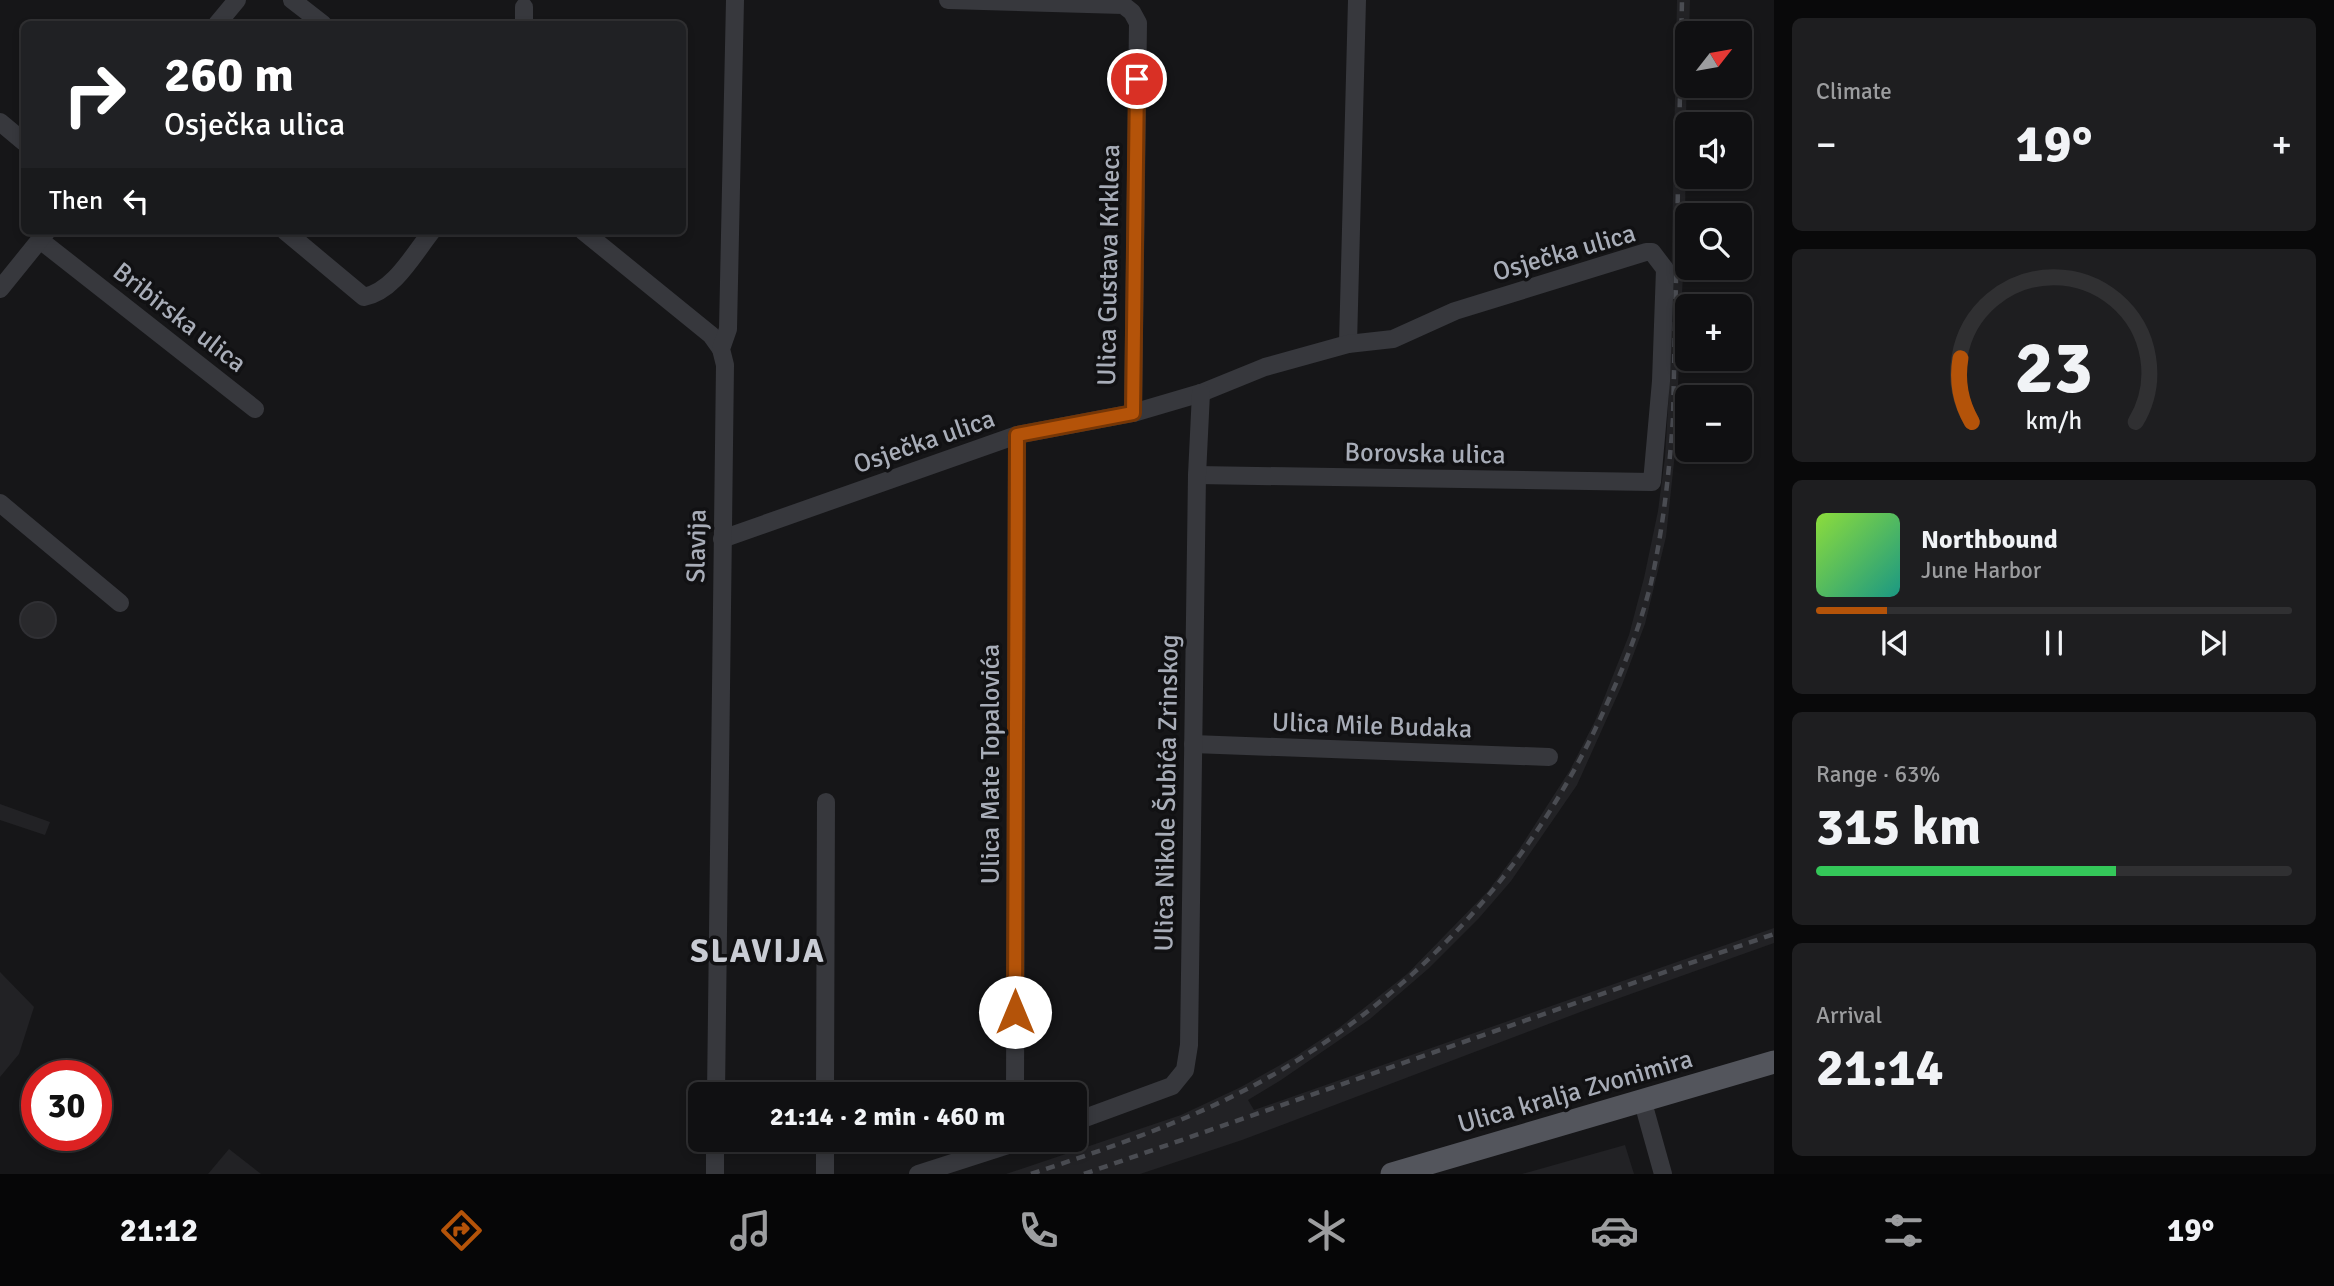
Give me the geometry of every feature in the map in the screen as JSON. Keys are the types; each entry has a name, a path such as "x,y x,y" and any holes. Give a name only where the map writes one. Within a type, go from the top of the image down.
{"main road":[{"name":"Ulica kralja Zvonimira","path":"1392,1174 1774,1062"}],"street":[{"path":"220,21 237,0"},
{"path":"292,0 319,21"},
{"name":"Slavija","path":"716,1082 725,365 721,349 728,329 735,0"},
{"name":"Ulica Gustava Krkleca","path":"948,0 1123,5 1132,12 1138,23 1133,413"},
{"path":"1348,344 1357,0"},
{"path":"0,122 21,140"},
{"path":"290,235 364,298 378,294 396,277 429,235"},
{"path":"588,235 710,335 721,349"},
{"path":"0,289 43,236"},
{"name":"Bribirska ulica","path":"43,236 255,409"},
{"name":"Osječka ulica","path":"722,540 1017,435 1133,413 1201,393 1265,367 1348,344 1393,339 1455,311 1646,252 1653,252 1665,269 1661,381 1652,482"},
{"name":"Ulica Nikole Šubića Zrinskog","path":"1087,1117 1172,1086 1185,1070 1189,1045 1197,475 1201,393"},
{"name":"Ulica Mate Topalovića","path":"1015,1082 1017,435"},
{"name":"Borovska ulica","path":"1197,475 1652,482"},
{"path":"0,503 120,603"},
{"name":"Ulica Mile Budaka","path":"1193,744 1549,757"},
{"path":"825,1082 826,802"},
{"path":"1642,1099 1663,1174"},
{"path":"715,1174 716,1152"},
{"path":"825,1152 825,1174"},
{"path":"918,1174 985,1152"}],"shaded area":[{"path":"1677,0 1690,0 1689,21 1677,21"},
{"path":"1675,98 1686,98 1686,112 1675,112 1675,189 1685,189 1685,203 1675,203 1675,280 1683,280 1682,294 1675,294 1675,371 1679,371 1678,385 1675,385 1675,453 1666,537 1645,624 1622,685 1577,785 1511,881 1479,918 1428,969 1370,1019 1248,1100 1254,1110 1774,928 1774,943 1583,1011 1242,1140 1140,1174 1006,1174 1071,1152 1087,1152 1087,1147 1181,1115 1241,1087 1296,1056 1340,1027 1407,974 1488,891 1520,848 1570,770 1595,721 1629,635 1658,511 1669,390"},
{"path":"0,804 50,822 45,835 0,820"},
{"path":"0,972 34,1007 19,1054 0,1077"},
{"path":"1625,1145 1634,1174 1522,1174"},
{"path":"229,1149 261,1174 208,1174"}],"building":[{"path":"38,602 51,607 56,620 51,633 38,638 25,633 20,620 25,607"}],"railway":[{"path":"1031,1174 1094,1153 1219,1103 1278,1072 1383,999 1430,957 1474,912 1513,864 1549,812 1581,757 1638,628 1651,583 1665,501 1673,419 1682,0"},
{"path":"1084,1174 1774,934"}],"district":[{"name":"SLAVIJA","path":"758,950"}],"route":[{"path":"1015,1012 1017,435 1133,413 1137,79"}]}
